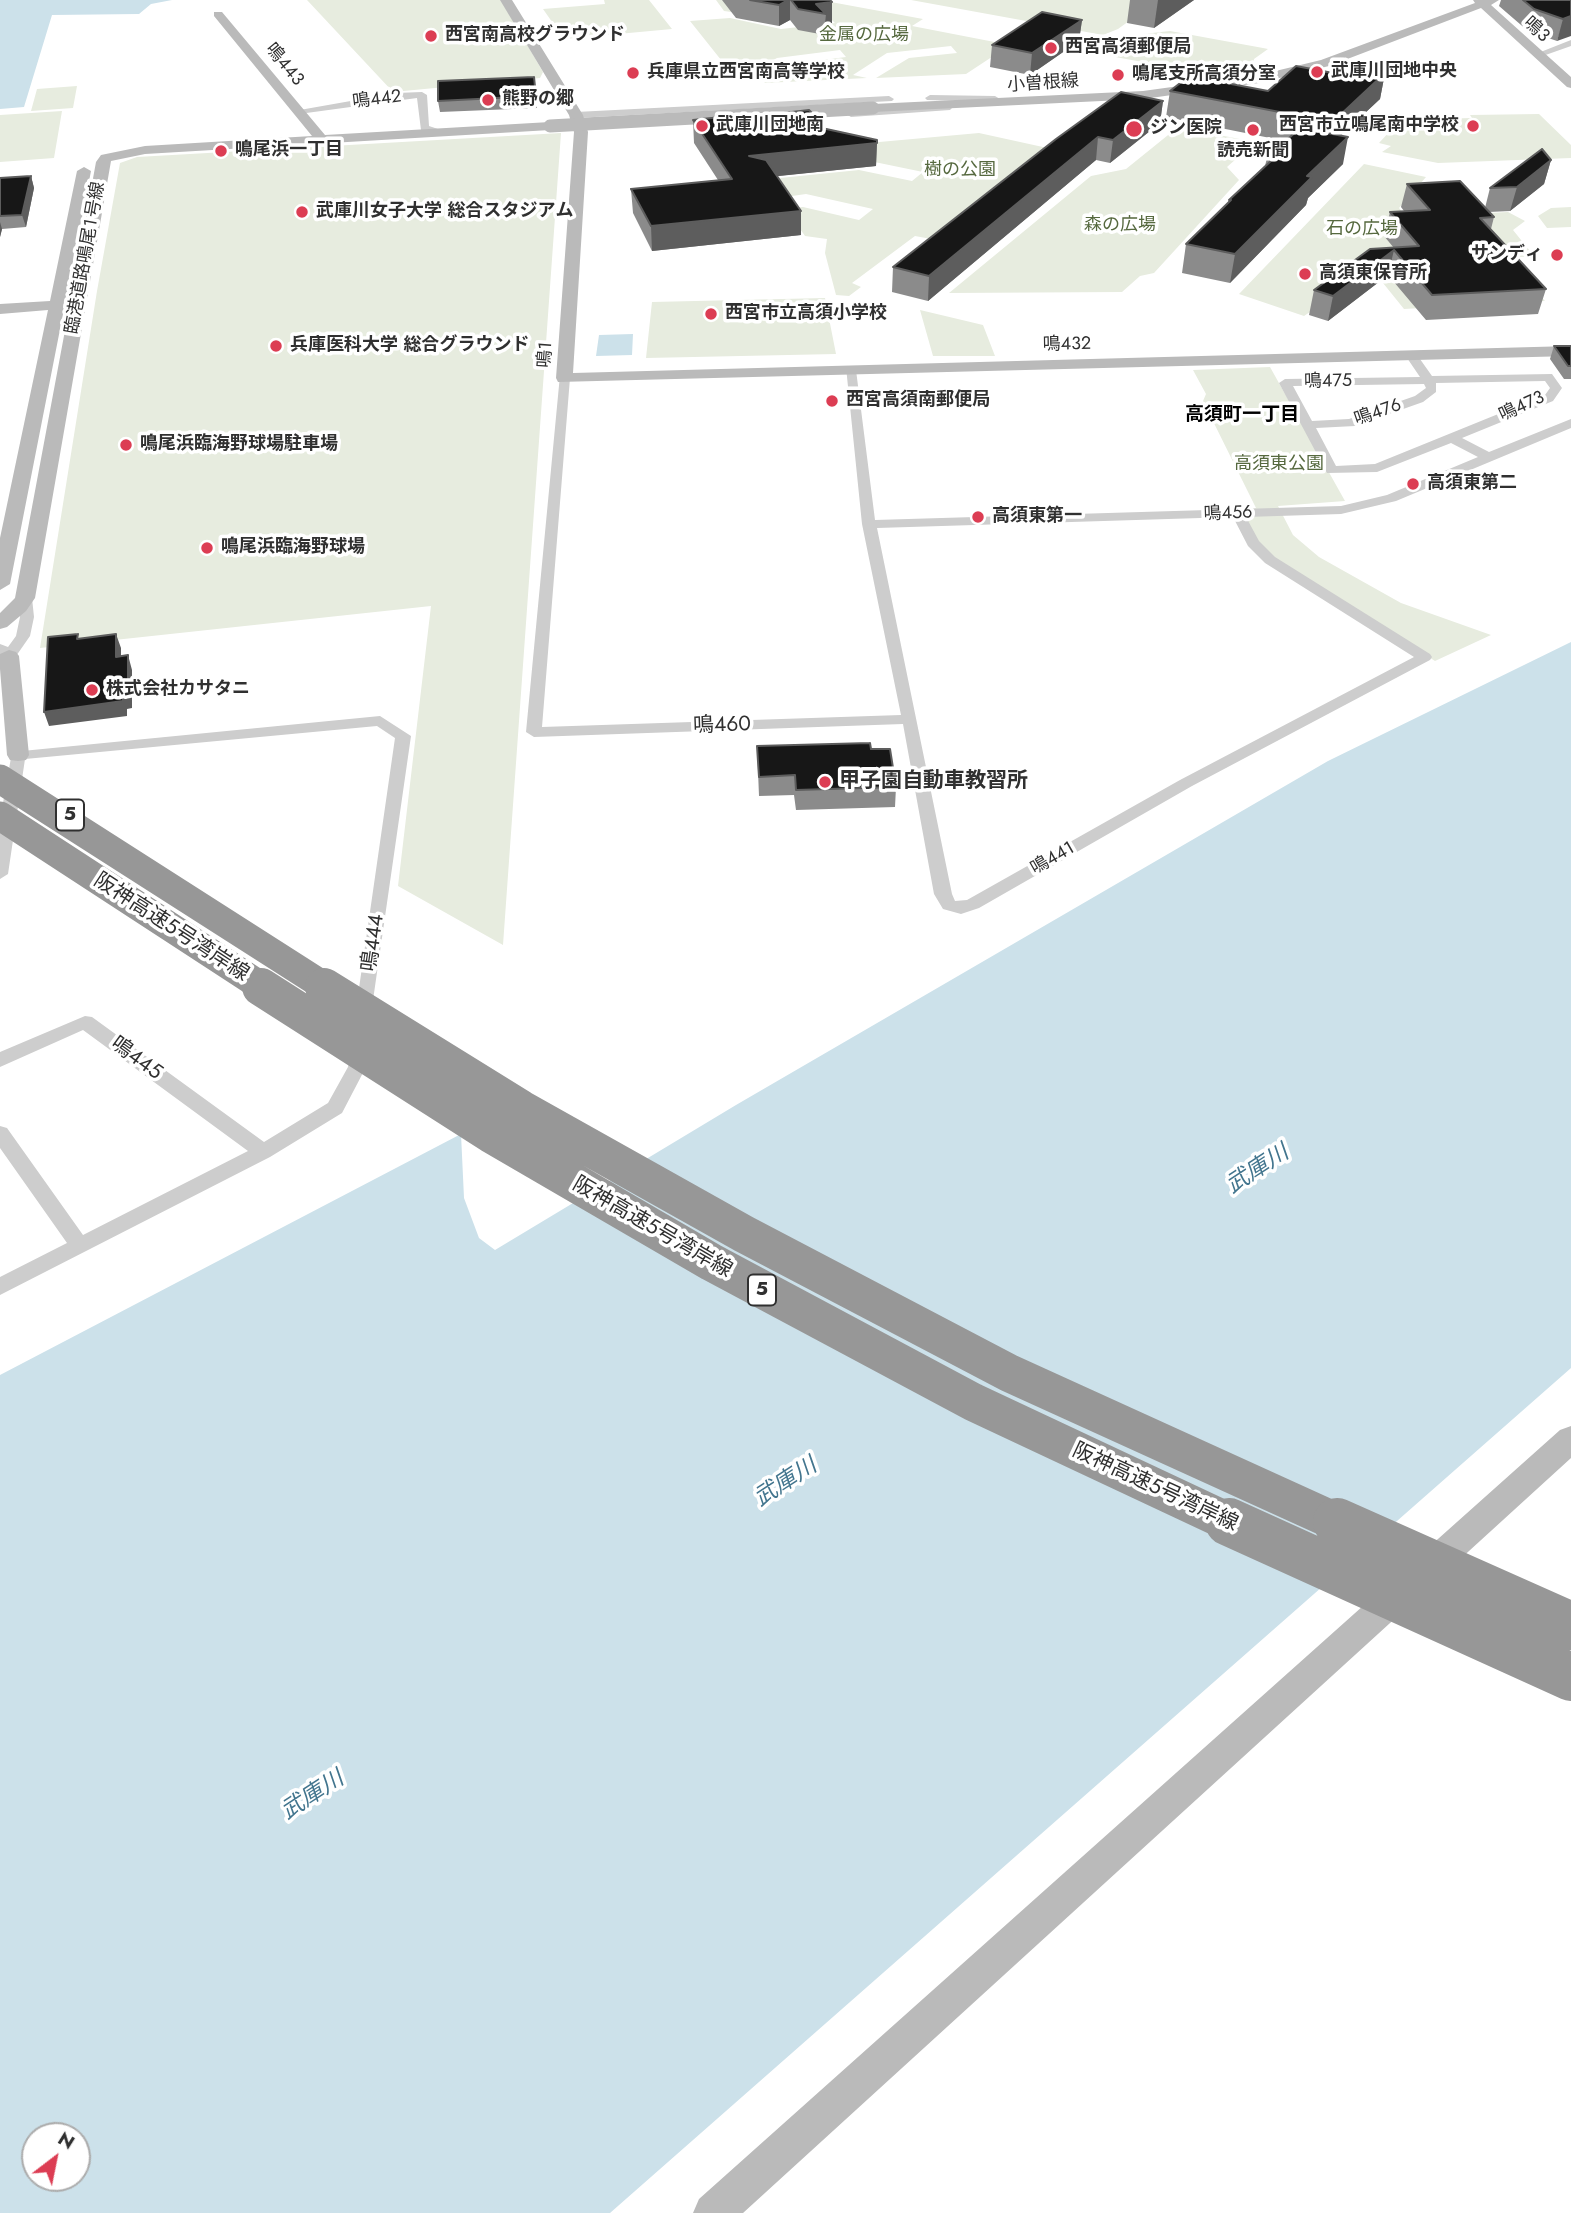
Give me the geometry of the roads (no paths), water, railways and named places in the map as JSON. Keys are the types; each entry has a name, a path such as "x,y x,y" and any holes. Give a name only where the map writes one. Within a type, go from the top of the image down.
{"highway":[{"name":"阪神高速5号湾岸線","path":"6,767 137,866 342,998 521,1109 721,1222 1009,1373 1150,1439 1571,1626"},
{"name":"阪神高速5号湾岸線","path":"0,816 393,1073 503,1141 711,1262 1009,1419 1139,1482 1571,1677"}],"street":[{"name":"鳴1","path":"506,0 576,115 582,132 534,732"},
{"name":"小曽根線","path":"576,115 882,99 995,99 1170,87 1274,70 1482,1"},
{"name":"小曽根線","path":"582,132 612,127 1021,103 1189,90 1284,74 1325,63 1482,1"},
{"name":"鳴3","path":"1482,1 1571,84"},
{"name":"鳴443","path":"218,15 319,137"},
{"path":"1537,55 1571,43"},
{"name":"鳴442","path":"299,111 397,96 422,95 424,128"},
{"path":"549,123 995,99"},
{"path":"872,106 1021,103"},
{"name":"臨港道路鳴尾１号線","path":"25,598 103,162 106,158 128,151 424,128 549,123"},
{"name":"臨港道路鳴尾１号線","path":"0,584 86,159 90,154 121,144 441,133 549,123"},
{"path":"424,128 441,133"},
{"path":"0,309 78,307"},
{"path":"0,315 55,308"},
{"name":"鳴432","path":"564,378 1571,351"},
{"path":"1410,355 1429,380"},
{"name":"鳴441","path":"850,370 869,524 943,894 949,905 961,908 1186,783 1425,657 1270,560 1253,543 1238,514"},
{"name":"鳴473","path":"1429,380 1548,377 1556,388 1549,398 1452,438"},
{"name":"鳴475","path":"1429,380 1285,383 1332,470 1377,468 1452,438"},
{"name":"鳴476","path":"1310,425 1351,424 1419,399 1432,389 1429,380"},
{"name":"鳴456","path":"869,524 1341,510 1391,498 1571,423"},
{"path":"1452,438 1490,458"},
{"path":"0,623 19,607 25,598"},
{"path":"9,649 23,636 27,617 25,598"},
{"path":"0,633 9,649 0,874"},
{"name":"鳴460","path":"534,732 910,719"},
{"name":"鳴444","path":"6,767 380,721 403,736 357,1067 335,1108 263,1152 80,1246"},
{"name":"鳴445","path":"0,1060 85,1022 263,1152"},
{"path":"0,1133 80,1246 0,1287"},
{"path":"713,2213 1571,1438"}],"water":[{"path":"0,0 172,0 151,4 139,14 52,15 24,107 0,109"},
{"path":"633,334 632,355 596,356 599,335"},
{"name":"武庫川","path":"1571,642 1571,1368 610,2213 0,2213 0,1375 461,1134 464,1198 479,1238 495,1250 736,1105 1328,761"}],"place":[{"name":"西宮南高校グラウンド","path":"431,36"},
{"name":"西宮高須郵便局","path":"1051,48"},
{"name":"武庫川団地中央","path":"1317,72"},
{"name":"兵庫県立西宮南高等学校","path":"633,73"},
{"name":"鳴尾支所高須分室","path":"1118,75"},
{"name":"熊野の郷","path":"488,100"},
{"name":"武庫川団地南","path":"702,126"},
{"name":"西宮市立鳴尾南中学校","path":"1473,126"},
{"name":"ジン医院","path":"1134,129"},
{"name":"読売新聞","path":"1253,130"},
{"name":"鳴尾浜一丁目","path":"221,151"},
{"name":"武庫川女子大学 総合スタジアム","path":"302,212"},
{"name":"サンディ","path":"1557,255"},
{"name":"高須東保育所","path":"1305,274"},
{"name":"西宮市立高須小学校","path":"711,314"},
{"name":"兵庫医科大学 総合グラウンド","path":"276,346"},
{"name":"西宮高須南郵便局","path":"832,401"},
{"name":"鳴尾浜臨海野球場駐車場","path":"126,445"},
{"name":"高須東第二","path":"1413,484"},
{"name":"高須東第一","path":"978,517"},
{"name":"鳴尾浜臨海野球場","path":"207,548"},
{"name":"株式会社カサタニ","path":"92,690"},
{"name":"甲子園自動車教習所","path":"825,782"}],"district":[{"name":"高須町一丁目","path":"1242,415"}],"park label":[{"name":"金属の広場","path":"864,36"},
{"name":"樹の公園","path":"960,171"},
{"name":"森の広場","path":"1120,226"},
{"name":"石の広場","path":"1362,230"},
{"name":"高須東公園","path":"1279,465"}]}
